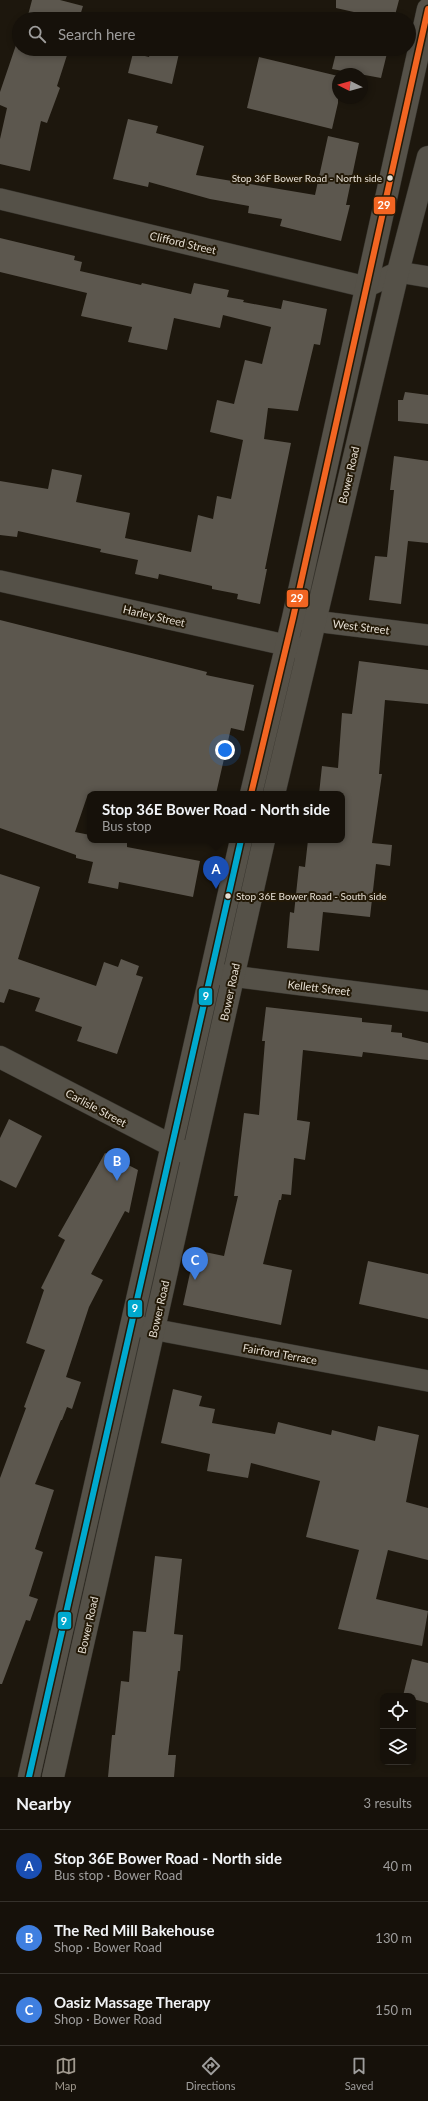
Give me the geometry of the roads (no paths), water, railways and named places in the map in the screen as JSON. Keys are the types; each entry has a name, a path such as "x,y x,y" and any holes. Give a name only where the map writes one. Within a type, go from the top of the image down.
{"main road":[{"path":"252,791 293,618 428,9"},
{"name":"Bower Road","path":"275,791 398,272 428,157"},
{"path":"29,1777 240,843"},
{"name":"Bower Road","path":"53,1777 194,1157 263,843"},
{"name":"Carlisle Street","path":"0,1057 194,1157"}],"street":[{"name":"Clifford Street","path":"0,199 366,287"},
{"path":"366,287 398,272 428,277"},
{"name":"Harley Street","path":"0,581 308,650"},
{"name":"West Street","path":"293,618 428,635"},
{"name":"Kellett Street","path":"210,973 428,1001"},
{"name":"Fairford Terrace","path":"131,1325 428,1381"}],"place":[{"name":"Stop 36F Bower Road - North side","path":"390,178"},
{"name":"Stop 36E Bower Road - North side","path":"216,889"},
{"name":"Stop 36E Bower Road - South side","path":"228,896"},
{"name":"The Red Mill Bakehouse","path":"117,1181"},
{"name":"Oasiz Massage Therapy","path":"195,1280"}]}
